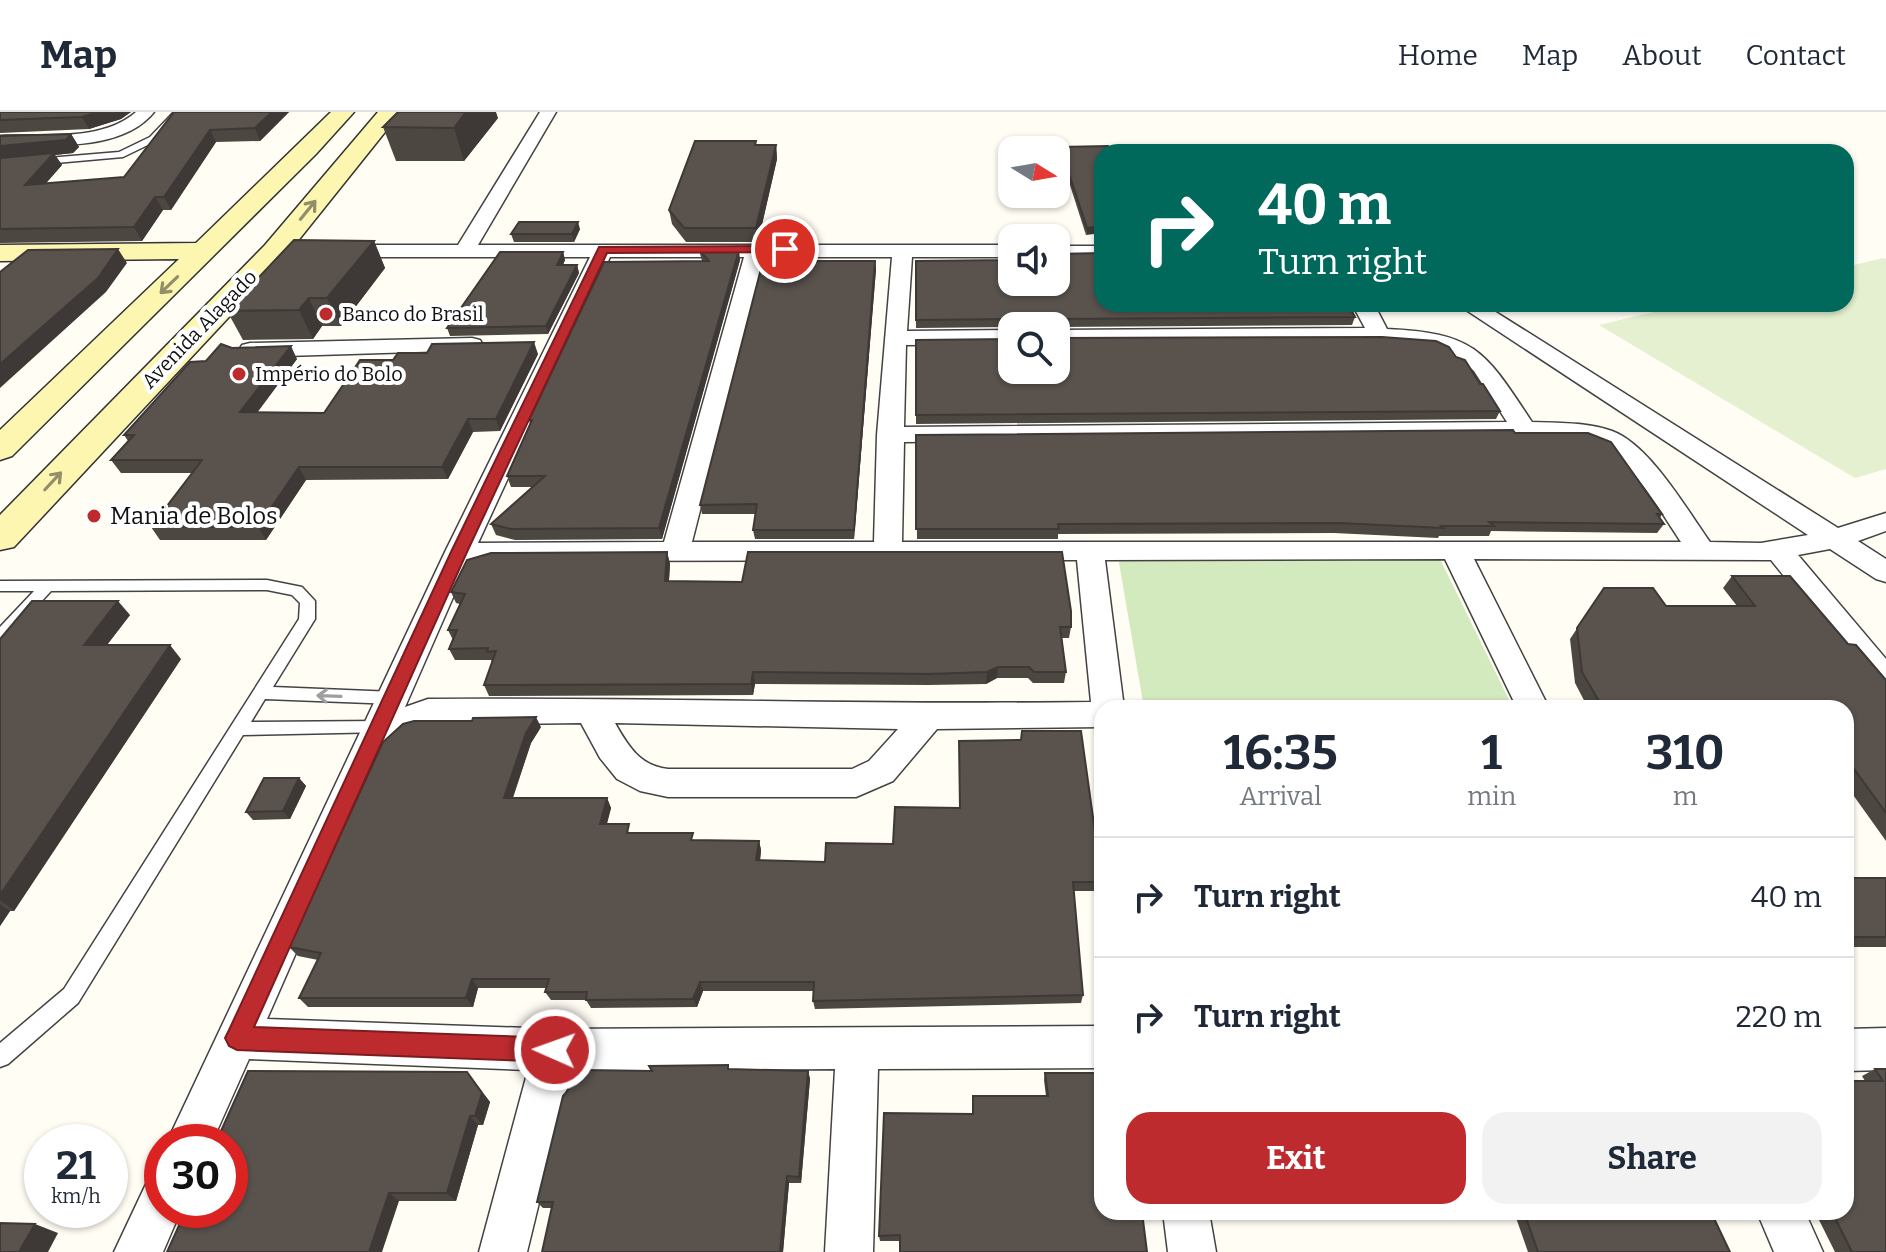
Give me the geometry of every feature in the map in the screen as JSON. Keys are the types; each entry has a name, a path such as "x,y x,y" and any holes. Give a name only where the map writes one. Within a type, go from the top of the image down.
{"main road":[{"path":"0,449 327,130 334,146 375,130"},
{"name":"Avenida Alagado","path":"0,538 275,251 375,130"},
{"path":"6,262 35,252 204,251"}],"street":[{"path":"0,140 110,132 131,125 146,112"},
{"path":"465,250 548,112"},
{"path":"0,140 20,121"},
{"path":"675,552 756,249"},
{"path":"888,549 890,435 903,249"},
{"path":"197,1124 459,552 543,344 603,250"},
{"path":"275,251 998,251"},
{"path":"1070,252 1094,252"},
{"path":"1367,312 1379,335"},
{"path":"1480,312 1886,572"},
{"path":"895,338 998,337"},
{"path":"1070,337 1429,337 1464,348 1479,360 1524,429"},
{"path":"239,350 495,345"},
{"path":"890,435 1524,429 1595,435 1627,451 1701,550"},
{"path":"459,552 888,549 1779,551 1834,539 1886,522"},
{"path":"1455,550 1529,700"},
{"path":"1090,551 1107,700"},
{"path":"1779,551 1886,681"},
{"path":"388,712 590,710 928,717 1094,714"},
{"path":"590,710 626,769 647,782 668,783 856,783 881,771 928,717"},
{"path":"237,1038 555,1050 1094,1047"},
{"path":"849,1252 857,1046"},
{"path":"1854,1050 1886,1049"},
{"path":"503,1252 555,1050"},
{"path":"1187,1220 1192,1252"},
{"path":"1784,1220 1799,1252"},
{"path":"138,1252 149,1228"}],"lane":[{"path":"0,165 120,155 134,151 154,142 178,112"},
{"path":"0,586 267,585 297,591 308,601 307,619 71,996 0,1057"},
{"path":"0,637 47,586"},
{"path":"262,693 388,712"},
{"path":"240,729 388,712"}],"green space":[{"path":"1886,259 1886,469 1855,478 1599,325 1653,312 1854,312 1854,265"},
{"path":"1118,557 1439,557 1509,700 1143,700"}],"building":[{"path":"0,112 98,112 82,117 0,120"},
{"path":"174,112 272,112 255,128 210,130 164,197 155,197 134,227 0,229 0,158 54,153 25,185 124,177"},
{"path":"398,112 466,112 454,128 383,127"},
{"path":"71,134 66,140 0,146 0,136"},
{"path":"695,141 756,141 755,145 776,145 756,228 684,228 669,210"},
{"path":"1094,146 1094,227 1087,228 1070,177 1070,147"},
{"path":"519,222 578,222 572,234 511,234"},
{"path":"294,240 374,241 327,298 309,298 299,310 227,311"},
{"path":"118,249 98,278 0,364 0,272 28,250"},
{"path":"699,250 739,250 659,528 511,529 491,524 545,476 507,476 532,420 529,420 604,262 709,261"},
{"path":"500,252 563,252 557,265 577,265 546,326 447,328"},
{"path":"1094,253 1094,312 1352,312 1355,317 1070,319 1070,312 998,312 998,319 916,320 916,261 998,260 998,296 1070,296 1070,254"},
{"path":"763,261 875,261 854,530 753,530 757,504 700,505"},
{"path":"1382,337 1436,341 1449,347 1456,357 1465,360 1500,411 916,415 916,340 998,339 998,384 1070,384 1070,338"},
{"path":"534,342 496,419 468,419 442,467 299,467 258,527 151,527 202,460 111,460 134,435 124,435 190,362 206,361 221,344 232,348 291,346 240,412 324,413 360,360 393,360 398,353 427,353 432,344"},
{"path":"1513,430 1515,433 1588,433 1611,442 1662,514 1657,514 1664,524 1489,522 1494,526 1441,526 1443,528 1338,523 1058,524 1059,529 916,529 916,435"},
{"path":"667,552 665,581 742,582 748,552 1062,552 1071,611 1071,627 1060,627 1066,672 998,667 987,672 929,674 753,672 751,684 484,685 496,651 487,652 488,648 449,649 457,630 448,630 465,594 451,592 467,560 491,553"},
{"path":"1732,576 1790,576 1848,644 1856,645 1886,680 1886,813 1854,769 1854,700 1598,700 1582,672 1577,628 1604,588 1653,588 1666,606 1755,606"},
{"path":"32,601 118,601 84,645 170,645 0,895 0,639"},
{"path":"536,717 526,733 504,798 607,798 600,824 629,824 627,833 693,833 691,840 759,841 756,860 825,862 826,843 893,844 895,807 960,808 959,741 1021,740 1022,731 1081,731 1094,824 1094,882 1073,882 1083,995 813,1001 814,982 700,982 693,999 586,1000 587,992 545,992 549,979 472,979 466,998 299,998 321,953 289,947 383,742 403,724 414,721 472,721 473,718"},
{"path":"264,778 299,778 283,811 246,812"},
{"path":"1854,878 1886,878 1886,937 1854,937"},
{"path":"728,1065 728,1069 808,1071 799,1177 787,1176 780,1252 542,1252 553,1202 537,1202 563,1096 585,1070 652,1071 649,1066"},
{"path":"1875,1069 1886,1069 1886,1252 1852,1252 1836,1220 1854,1220 1854,1081 1883,1081"},
{"path":"248,1071 467,1072 482,1093 475,1116 470,1116 447,1193 389,1193 369,1252 167,1252 178,1228 248,1228 248,1124 224,1124"},
{"path":"1045,1073 1094,1073 1094,1220 1143,1220 1147,1252 900,1252 900,1235 879,1236 884,1113 973,1114 973,1096 1048,1096"},
{"path":"1527,1220 1715,1220 1730,1252 1538,1252"},
{"path":"0,1223 24,1224 24,1228 33,1228 19,1252 0,1252"}],"place":[{"name":"Banco do Brasil","path":"326,314"},
{"name":"Império do Bolo","path":"239,374"},
{"name":"Mania de Bolos","path":"94,516"}],"route":[{"path":"555,1050 237,1038 395,698 459,552 603,250 785,249"}]}
